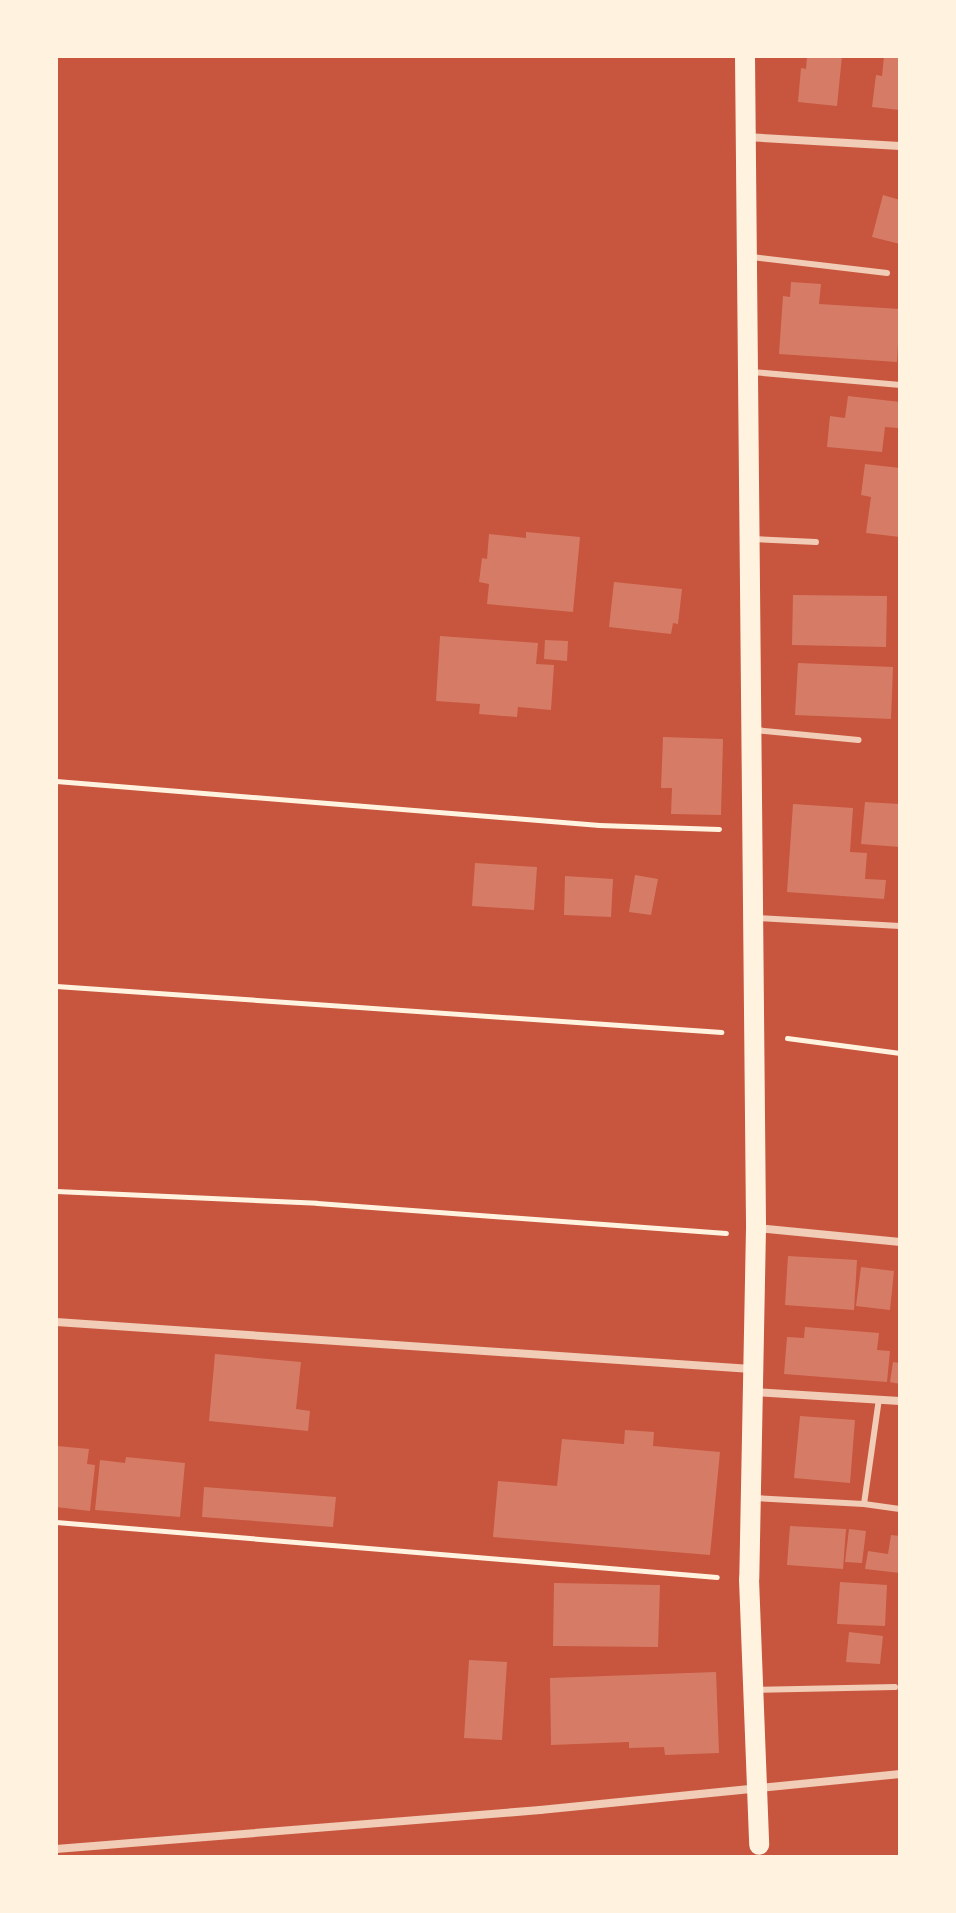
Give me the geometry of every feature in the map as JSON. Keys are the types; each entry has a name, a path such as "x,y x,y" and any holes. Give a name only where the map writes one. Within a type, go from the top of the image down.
{"main road":[{"path":"745,56 756,1231 749,1579 759,1845"}],"street":[{"path":"745,137 900,146"},
{"path":"756,1231 900,1242"},
{"path":"56,1322 751,1369"},
{"path":"751,1392 900,1401"},
{"path":"56,1849 540,1810 900,1774"}],"lane":[{"path":"745,256 887,273"},
{"path":"748,372 900,385"},
{"path":"748,539 816,542"},
{"path":"751,730 859,740"},
{"path":"753,917 900,926"},
{"path":"864,1504 879,1399"},
{"path":"752,1498 900,1509"},
{"path":"753,1690 895,1687"}],"path":[{"path":"56,781 599,825 752,830"},
{"path":"56,986 754,1034 900,1053"},
{"path":"56,1191 317,1203 756,1231"},
{"path":"56,1522 749,1579"}],"building":[{"path":"807,56 842,56 837,106 798,102 801,68 806,69"},
{"path":"884,56 900,56 900,110 872,107 876,75 882,76"},
{"path":"883,195 900,200 900,244 872,237"},
{"path":"791,282 821,284 819,304 900,309 897,362 779,354 783,296 790,297"},
{"path":"848,396 900,402 898,428 885,427 882,452 827,447 830,416 845,418"},
{"path":"865,464 900,468 900,537 866,533 871,497 861,495"},
{"path":"526,532 580,537 573,612 487,604 489,584 479,582 482,558 487,559 489,534 526,538"},
{"path":"614,582 682,589 678,624 673,623 671,634 609,627"},
{"path":"793,595 887,596 886,647 792,645"},
{"path":"440,636 538,643 536,664 554,665 551,710 518,707 517,717 479,714 480,704 436,701"},
{"path":"545,640 568,641 567,661 544,659"},
{"path":"798,663 893,667 891,719 795,715"},
{"path":"663,737 723,739 721,815 671,814 672,788 661,788"},
{"path":"865,802 900,804 900,847 861,844"},
{"path":"793,804 853,808 850,852 867,853 865,879 886,880 884,899 787,892"},
{"path":"475,863 537,867 534,910 472,906"},
{"path":"635,875 658,879 651,915 629,912"},
{"path":"565,876 613,879 611,917 564,915"},
{"path":"788,1256 857,1260 854,1310 785,1305"},
{"path":"861,1267 894,1271 890,1310 856,1306"},
{"path":"805,1327 879,1333 877,1350 890,1351 887,1382 784,1374 787,1337 804,1338"},
{"path":"215,1354 301,1362 296,1409 310,1411 308,1431 209,1421"},
{"path":"893,1362 900,1363 900,1384 890,1382"},
{"path":"800,1416 855,1420 850,1483 794,1478"},
{"path":"625,1430 654,1432 653,1446 720,1452 710,1555 493,1537 498,1481 557,1486 562,1439 624,1444"},
{"path":"57,1446 89,1449 87,1464 95,1465 90,1511 56,1507"},
{"path":"126,1457 185,1463 180,1517 95,1510 100,1460 125,1463"},
{"path":"204,1487 336,1497 333,1527 202,1517"},
{"path":"790,1526 846,1529 843,1569 787,1565"},
{"path":"849,1529 866,1531 862,1563 845,1562"},
{"path":"891,1535 900,1536 900,1573 865,1569 868,1551 888,1554"},
{"path":"840,1582 887,1585 885,1626 837,1624"},
{"path":"554,1583 660,1585 658,1647 553,1646"},
{"path":"849,1632 883,1636 880,1664 846,1662"},
{"path":"469,1660 507,1662 502,1740 464,1738"},
{"path":"716,1672 719,1753 665,1755 664,1747 629,1748 629,1742 551,1745 550,1678"}]}
